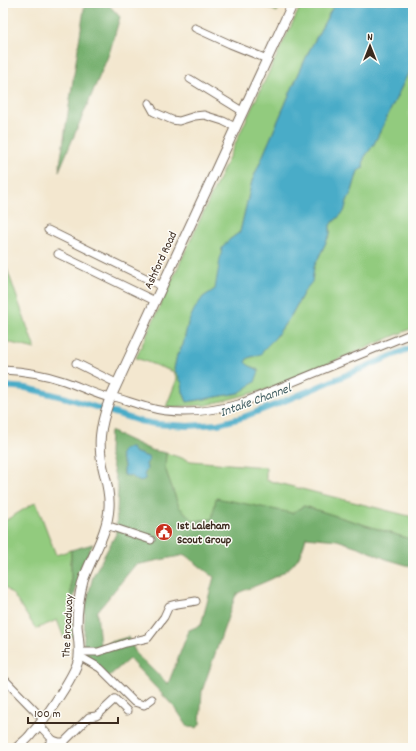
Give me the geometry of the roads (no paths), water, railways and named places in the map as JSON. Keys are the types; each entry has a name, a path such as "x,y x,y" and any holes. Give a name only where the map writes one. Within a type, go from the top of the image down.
{"main road":[{"name":"Ashford Road","path":"102,420 116,383 293,3"},
{"name":"The Broadway","path":"17,748 34,732 41,722 75,669 79,654 77,626 79,599 90,563 106,525 109,507 109,495 101,458 100,432 102,420"}],"street":[{"path":"195,28 267,59"},
{"path":"190,79 200,87 242,111"},
{"path":"150,103 154,112 179,122 195,116 204,115 223,121 235,127"},
{"path":"48,230 162,286"},
{"path":"58,254 155,301"},
{"path":"3,370 55,378 101,396 148,408 170,411 198,412 221,409 240,404 413,333"},
{"path":"76,363 116,383"},
{"path":"106,525 151,540"},
{"path":"79,654 98,652 148,638 164,617 170,606 196,601"},
{"path":"79,654 100,668 134,702 144,705 152,699"},
{"path":"3,678 58,743"},
{"path":"44,748 64,742 89,717 99,714 114,699 127,711"}],"water":[{"path":"335,3 413,3 413,63 374,144 364,158 363,168 358,171 344,212 330,225 330,234 314,267 312,282 305,290 292,314 275,338 261,354 248,358 245,362 259,371 255,382 239,393 187,402 183,392 182,383 174,369 177,355 183,345 188,323 194,310 203,297 215,289 222,248 229,240 240,232 252,181 309,51"},
{"path":"132,448 134,452 148,457 149,460 146,464 147,469 144,475 146,478 140,482 131,476 124,475 124,465 120,456 123,450"}],"waterway":[{"name":"Intake Channel","path":"3,386 26,388 67,398 139,421 156,424 188,426 218,424 241,418 277,404 413,347"}],"place":[{"name":"1st Laleham Scout Group","path":"164,532"}]}
